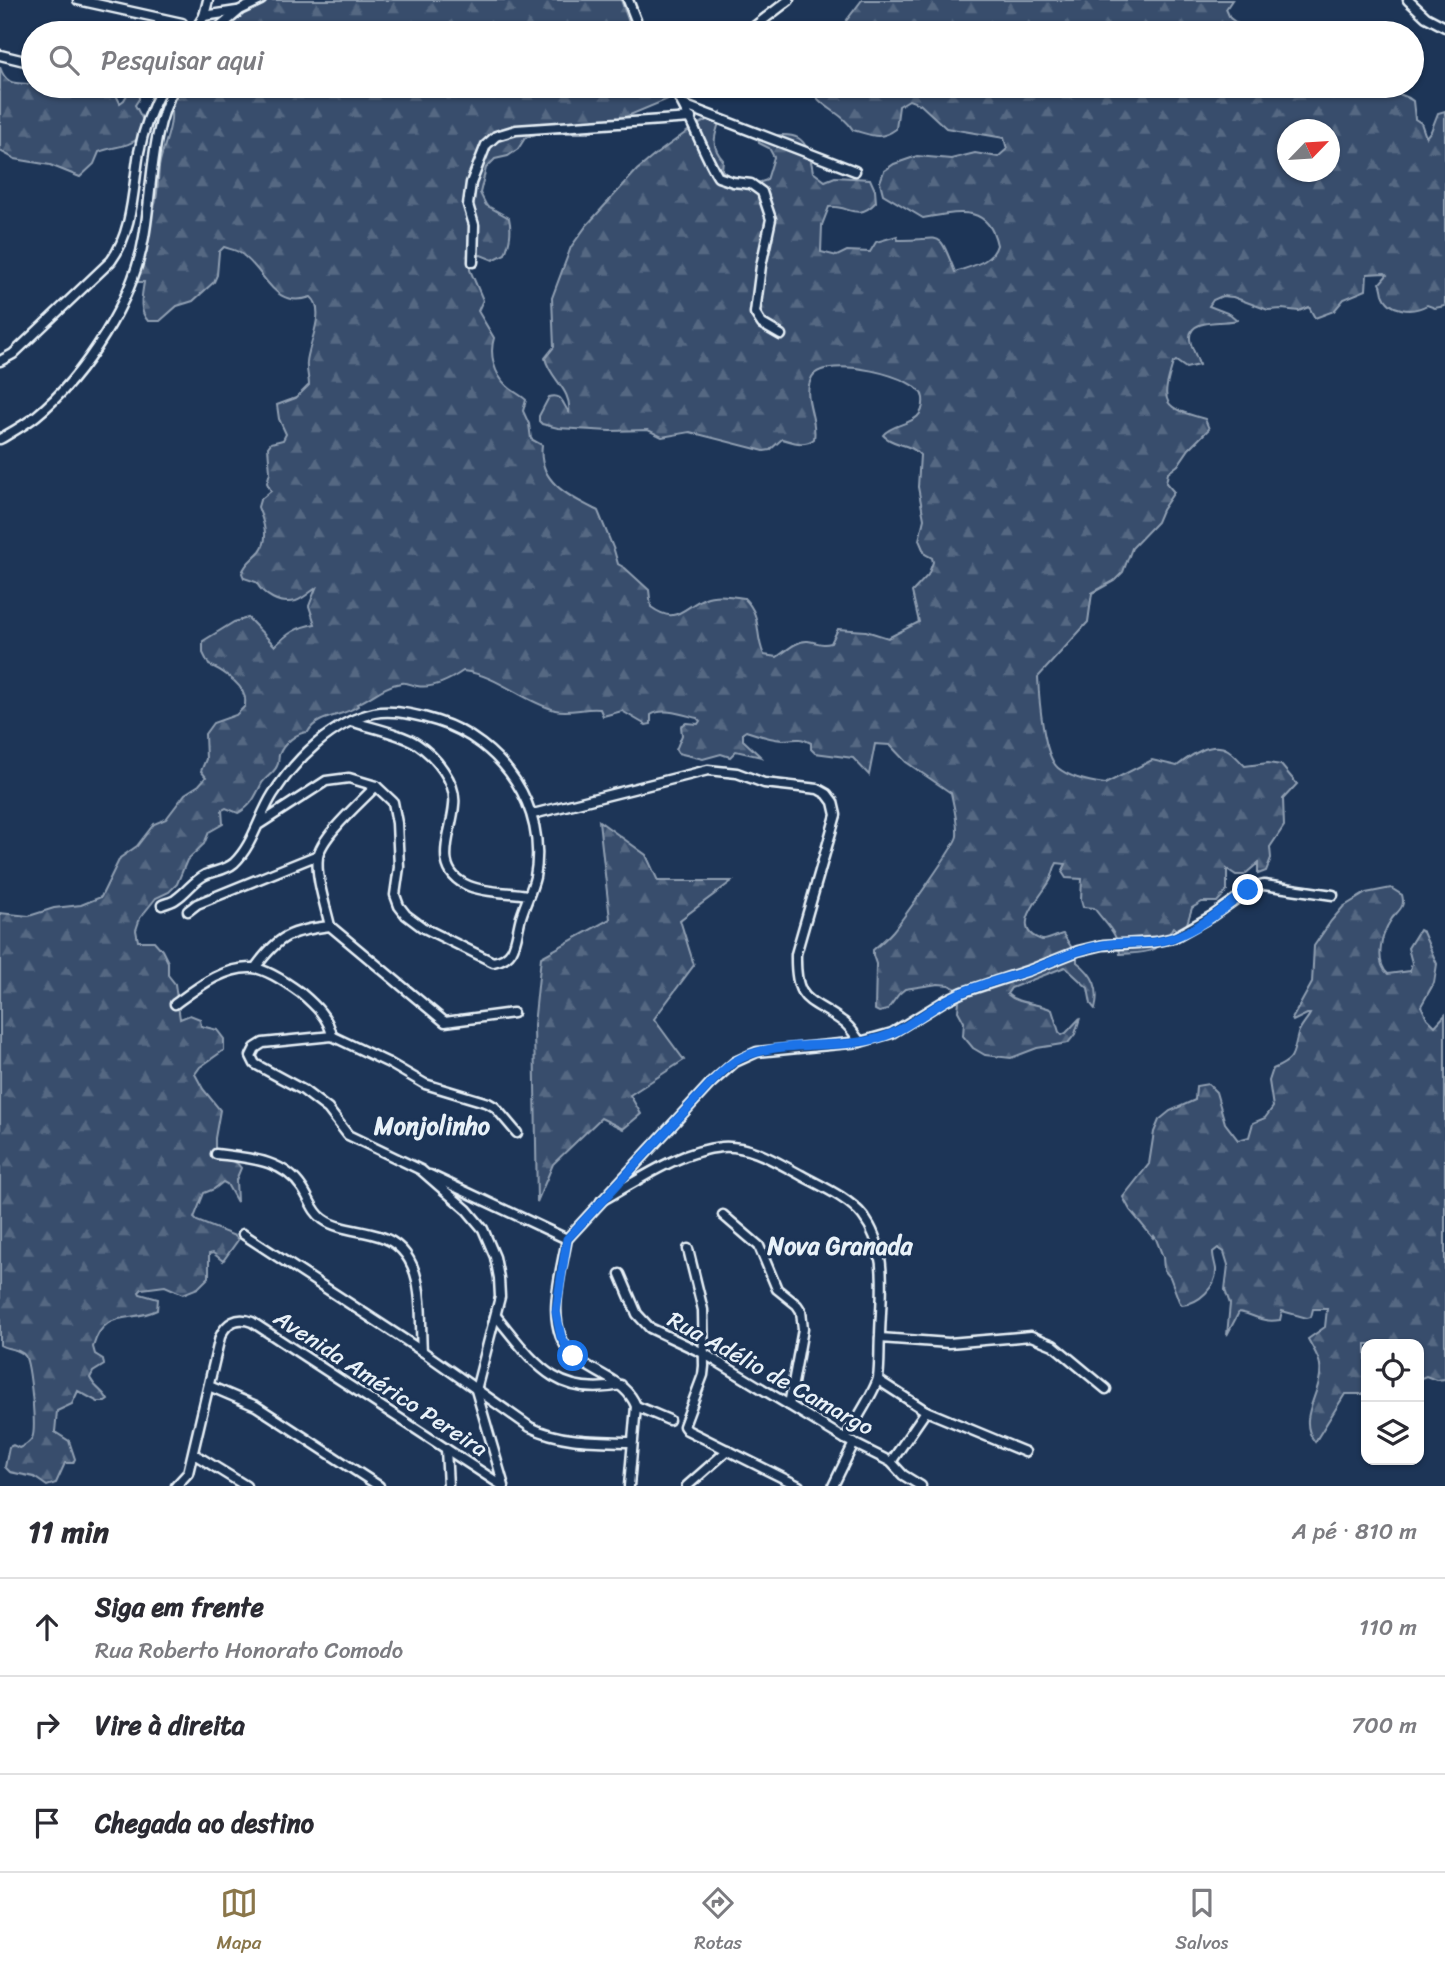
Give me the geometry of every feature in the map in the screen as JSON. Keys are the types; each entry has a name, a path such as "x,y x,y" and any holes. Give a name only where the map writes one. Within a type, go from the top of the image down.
{"street":[{"path":"78,0 172,21"},
{"path":"201,21 208,0"},
{"path":"227,21 240,10 261,0"},
{"path":"628,0 636,21"},
{"path":"762,21 789,0"},
{"path":"1408,0 1426,18 1445,27"},
{"path":"204,16 240,10"},
{"path":"0,55 21,59"},
{"path":"0,361 13,354 51,319 118,251 133,202 140,149 159,98"},
{"path":"0,439 35,417 77,375 123,304 137,273 157,131 170,98"},
{"path":"680,98 704,153 718,177 751,184 762,192 771,219 755,313 762,324 781,335"},
{"path":"686,106 855,171"},
{"path":"473,262 474,225 468,205 471,183 485,145 496,136 516,130 691,118"},
{"path":"162,905 176,900 204,876 231,865 258,825 272,796 302,757 325,737 351,721 375,712 395,712 437,721 464,732 495,754 516,782 533,814 536,838 534,877 513,949 504,960 493,962 422,927 406,915 399,906 396,895 399,867 393,802 376,786 349,778 326,781 258,825"},
{"path":"351,721 416,743 447,775 455,803 445,847 446,862 457,878 470,886 527,895"},
{"path":"533,814 708,770 737,773 764,783 818,789 827,794 833,802 836,815 796,954 797,975 807,999 841,1020 860,1042"},
{"path":"376,786 327,839 318,855 317,869 330,926 445,1022 513,1013"},
{"path":"188,911 197,904 318,855"},
{"path":"629,1486 636,1406 621,1385 573,1356 557,1325 557,1296 567,1239 710,1084 735,1062 768,1050 860,1042 892,1033 963,992 1078,951 1103,945 1155,942 1173,938 1192,929 1248,890 1258,886 1333,895"},
{"path":"255,968 271,946 291,933 330,926"},
{"path":"176,1004 207,981 229,972 255,968 286,982 306,998 330,1023 332,1036"},
{"path":"517,1133 495,1107 488,1103 425,1084 390,1063 332,1036 263,1043 255,1048 251,1056 255,1064 303,1090 328,1109 348,1135 567,1239"},
{"path":"601,1201 674,1161 706,1150 736,1147 764,1156 853,1206 863,1216 873,1235 882,1271 880,1338 878,1380 845,1438"},
{"path":"216,1154 259,1160 285,1169 302,1188 321,1218 339,1226 381,1236 402,1249 415,1269 422,1352"},
{"path":"421,1170 467,1210 488,1238 499,1278 500,1297 476,1390 503,1486"},
{"path":"723,1215 759,1246 777,1289 801,1311 803,1329 789,1405"},
{"path":"243,1234 422,1352 514,1418 546,1435 569,1440 632,1442"},
{"path":"688,1249 704,1310 703,1375 684,1426 687,1430 799,1486"},
{"name":"Rua Adélio de Camargo","path":"620,1274 642,1321 660,1333 703,1353 845,1438 891,1462 903,1475 921,1486"},
{"path":"496,1316 537,1366 553,1377 585,1389 621,1385"},
{"name":"Avenida Américo Pereira","path":"209,1386 220,1337 228,1324 244,1319 503,1486"},
{"path":"880,1338 949,1343 1031,1336 1053,1345 1106,1389"},
{"path":"878,1380 926,1411 1025,1452"},
{"path":"176,1486 188,1473 209,1386 256,1406 379,1486"},
{"path":"636,1406 669,1420"},
{"path":"891,1462 926,1411"},
{"path":"833,1486 855,1443"},
{"path":"446,1449 448,1486"},
{"path":"687,1486 728,1450"},
{"path":"194,1454 246,1486"}],"green space":[{"path":"257,0 621,0 629,21 209,21 233,8"},
{"path":"862,0 1232,0 1226,9 1234,21 846,21"},
{"path":"0,67 5,78 21,83 21,98 118,98 120,103 125,98 139,98 135,105 143,120 140,137 125,145 99,152 94,164 80,177 50,165 15,159 0,151"},
{"path":"171,98 671,98 587,133 538,133 525,138 518,149 508,156 495,159 486,168 480,193 486,205 509,218 509,240 505,254 493,260 481,255 470,258 470,270 483,300 478,311 494,338 492,351 496,370 507,386 526,400 523,411 529,424 531,439 542,445 545,469 558,487 598,511 618,564 649,590 651,607 667,615 674,615 709,596 744,598 754,612 764,655 777,657 800,642 831,643 838,629 866,631 888,638 919,622 912,592 928,575 933,562 932,558 925,554 919,540 924,519 918,487 920,455 912,448 891,441 883,435 920,414 923,398 918,390 907,382 872,371 835,367 820,370 812,377 808,392 814,439 802,443 782,439 770,450 764,451 690,432 662,437 648,430 558,428 539,421 549,397 560,398 569,412 567,397 545,358 554,347 552,298 571,247 587,225 637,170 692,128 721,112 715,147 723,160 722,170 737,180 767,180 774,157 769,148 759,143 758,139 783,135 798,138 803,142 811,159 813,172 825,181 835,177 870,179 876,202 869,208 858,212 829,207 822,225 821,252 837,256 847,251 870,252 876,242 897,236 898,240 931,238 941,242 955,272 991,256 997,245 993,231 978,216 969,213 923,218 883,194 880,182 884,171 894,164 917,156 951,159 975,153 998,157 1007,149 1004,138 946,128 920,104 909,100 899,106 896,129 885,135 870,135 853,130 817,98 1408,98 1413,101 1415,119 1421,123 1426,137 1438,113 1445,111 1445,306 1435,308 1427,305 1409,310 1396,308 1383,294 1380,283 1387,275 1385,273 1367,274 1366,290 1344,299 1334,311 1315,318 1309,307 1299,311 1268,310 1233,297 1222,296 1213,300 1209,306 1230,314 1237,320 1195,327 1190,339 1199,365 1186,368 1176,361 1173,363 1167,388 1168,402 1180,411 1205,419 1209,429 1168,473 1166,483 1174,492 1157,522 1132,548 1123,572 1114,581 1092,593 1088,622 1038,677 1043,725 1049,751 1058,768 1068,774 1105,784 1152,760 1177,766 1201,750 1221,747 1245,766 1268,763 1281,765 1297,784 1283,799 1284,826 1270,847 1271,858 1266,871 1258,874 1258,863 1244,875 1236,875 1227,869 1227,891 1217,902 1202,902 1192,908 1183,936 1173,927 1163,943 1151,950 1120,954 1114,934 1107,924 1094,908 1083,907 1082,879 1066,878 1062,872 1066,864 1057,863 1051,879 1030,911 1027,928 1032,935 1042,940 1063,934 1077,956 1077,962 1088,972 1094,983 1097,995 1095,1009 1091,1004 1088,988 1065,967 1011,988 1007,994 1017,1000 1052,1010 1062,1035 1080,1018 1075,1034 1068,1043 1037,1048 1011,1058 985,1055 973,1048 963,1036 964,1022 958,1011 960,991 949,985 905,989 887,1010 875,1010 876,964 873,950 891,934 907,913 957,836 951,793 906,762 890,745 875,744 869,775 853,758 815,753 811,749 811,743 806,741 773,739 746,731 743,733 743,740 761,757 736,751 730,757 721,754 703,759 678,753 676,750 682,735 681,726 686,723 698,724 700,721 697,718 674,712 661,712 651,715 651,724 646,725 622,711 603,716 600,709 555,710 487,678 463,671 435,685 423,687 395,684 357,704 352,710 324,719 312,726 308,732 291,739 281,751 276,768 262,783 253,800 238,813 226,808 222,810 223,824 209,832 204,844 187,860 177,884 169,892 156,898 140,918 136,930 138,941 154,941 168,962 168,975 175,984 180,1019 190,1015 200,1019 201,1026 217,1030 224,1039 224,1050 200,1067 195,1074 220,1110 215,1155 237,1163 241,1168 236,1180 237,1202 227,1184 223,1182 204,1193 194,1218 235,1236 238,1240 223,1261 213,1253 209,1254 209,1277 198,1288 183,1294 165,1286 142,1289 140,1294 158,1299 157,1310 119,1319 104,1327 93,1347 95,1354 103,1359 104,1365 93,1372 90,1378 108,1400 98,1402 78,1391 72,1404 57,1411 55,1432 69,1441 75,1459 73,1463 65,1463 56,1483 47,1486 34,1477 10,1472 5,1467 9,1447 13,1445 19,1448 25,1445 32,1438 34,1423 31,1383 25,1356 0,1345 0,913 29,916 54,908 81,905 101,897 120,858 137,846 154,824 166,819 185,794 206,777 201,771 206,759 205,734 213,723 236,715 245,706 245,696 235,681 209,665 203,653 203,641 234,622 248,618 275,646 293,631 315,624 309,606 316,588 299,600 284,602 268,595 256,582 244,578 242,573 265,541 265,529 258,507 260,500 271,491 267,483 270,472 268,447 271,443 283,440 286,434 279,419 277,405 296,398 309,385 307,362 317,319 315,303 311,297 298,300 278,293 249,260 224,247 219,252 214,282 193,301 177,306 160,321 148,321 142,303 144,282 137,282 147,233 145,225 155,204 160,161 170,125"},
{"path":"599,821 646,855 658,881 732,881 680,920 694,965 654,1019 684,1060 630,1095 641,1114 623,1129 601,1118 553,1164 537,1202 534,1025 541,957 610,919"},
{"path":"1391,888 1402,895 1401,908 1392,918 1382,940 1381,962 1388,974 1410,971 1412,963 1408,948 1419,930 1423,932 1437,964 1434,983 1421,1006 1435,1026 1445,1015 1445,1379 1424,1377 1424,1339 1361,1339 1361,1394 1345,1394 1315,1442 1308,1423 1320,1365 1308,1339 1325,1327 1327,1309 1313,1309 1311,1317 1307,1318 1282,1311 1280,1320 1273,1321 1239,1312 1227,1335 1230,1304 1225,1290 1228,1265 1224,1252 1218,1248 1213,1252 1216,1276 1210,1288 1195,1301 1182,1305 1170,1277 1164,1270 1163,1257 1156,1239 1130,1210 1123,1197 1149,1164 1154,1132 1159,1120 1170,1111 1195,1100 1196,1086 1208,1084 1216,1092 1225,1123 1238,1140 1249,1137 1253,1123 1265,1118 1273,1107 1269,1081 1273,1069 1292,1056 1299,1032 1310,1014 1293,1021 1292,1019 1312,983 1314,946 1343,907 1366,893"}],"district":[{"name":"Monjolinho","path":"432,1126"},
{"name":"Nova Granada","path":"840,1246"}],"route":[{"path":"573,1356 561,1337 556,1312 567,1239 726,1068 757,1052 881,1038 963,992 1078,951 1103,945 1155,942 1173,938 1192,929 1248,890"}]}
